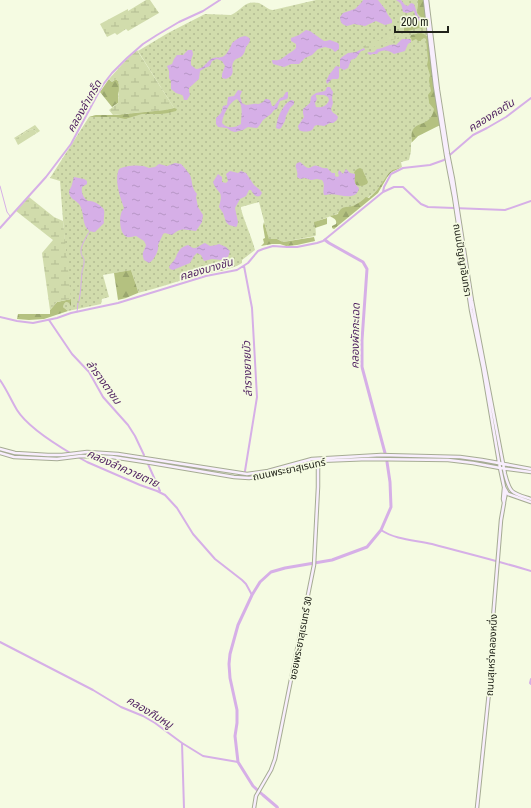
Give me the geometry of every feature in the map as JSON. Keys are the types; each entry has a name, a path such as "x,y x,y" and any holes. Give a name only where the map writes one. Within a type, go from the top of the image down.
{"street":[{"name":"ถนนปัญญาอินทรา","path":"426,0 446,154 454,179 457,213 473,310 506,492"},
{"name":"ถนนพระยาสุเรนทร์","path":"0,449 15,453 66,456"},
{"name":"ถนนพระยาสุเรนทร์","path":"0,453 14,457 57,459 81,454 118,454 236,473 251,474 312,459 369,455 451,456 473,458 501,462 531,470"},
{"name":"ถนนพระยาสุเรนทร์","path":"81,454 112,457 234,476 254,477 270,475 318,462 374,459 448,460 477,463 508,469 531,470"},
{"name":"ซอยพระยาสุเรนทร์ 30","path":"254,808 256,796 271,770 275,759 315,561 318,462"},
{"name":"ถนนปัญญาอินทรา","path":"502,468 505,474 505,486"},
{"path":"505,474 508,469"},
{"path":"505,486 514,493 531,500"},
{"name":"ถนนสุเหร่าคลองหนึ่ง","path":"504,503 503,499 505,486"},
{"path":"506,492 510,495 531,500"},
{"name":"ถนนสุเหร่าคลองหนึ่ง","path":"477,808 488,700 501,525 506,492"},
{"path":"505,499 510,495"}],"green space":[{"path":"146,0 150,0 159,13 128,31 126,29 117,35 115,33 107,37 100,24 128,9 128,11"},
{"path":"316,0 424,0 440,125 418,136 411,143 409,160 401,162 402,167 392,170 377,190 349,214 339,213 315,222 315,236 283,242 277,239 269,240 259,202 241,207 255,250 237,266 226,270 198,275 138,293 131,270 103,275 109,297 102,299 101,304 68,311 63,307 66,302 71,305 60,181 50,178 89,117 96,115 116,115 174,108 138,51 168,33 205,14 231,15 246,4 254,2 273,10"},
{"path":"418,0 424,0 427,23 422,29 419,28 404,32 404,26 416,25 417,20 420,22 422,21 422,18 417,13"},
{"path":"421,33 429,38 440,125 418,136 412,142 412,133 414,128 429,119 434,109 429,103 428,95 431,91 429,81 430,75 427,65 426,39 424,38 421,41 418,41 416,39 412,41 410,38 411,35"},
{"path":"396,34 404,34 365,51 363,46"},
{"path":"137,50 174,108 113,115 109,110 118,103 119,84 116,79 112,82 109,79"},
{"path":"109,79 112,82 116,79 120,87 118,103 112,107 100,92"},
{"path":"174,108 177,109 176,111 161,114 142,114 125,119 116,117 89,117 96,115 116,115"},
{"path":"35,125 40,131 37,133 31,129 15,139 14,138"},
{"path":"31,129 37,133 18,145 15,139"},
{"path":"402,167 392,172 388,176 378,193 334,229 332,228 332,226 336,224 336,221 330,216 338,214 341,209 355,205 366,197 369,198 392,170"},
{"path":"360,168 362,169 368,182 362,186 356,185 354,182 354,172"},
{"path":"29,197 54,217 63,221 71,299 57,302 50,310 42,253 53,240 16,211"},
{"path":"327,218 327,224 315,228 314,222"},
{"path":"264,222 269,239 277,239 283,242 314,237 315,241 297,245 286,246 272,244 261,246 264,243 263,239 265,238 263,226"},
{"path":"131,270 138,293 118,300 114,273"},
{"path":"71,299 71,306 66,302 63,307 68,311 44,319 17,319 18,314 50,314 50,310 57,302"}],"water":[{"path":"363,0 378,0 392,20 392,23 385,25 376,21 365,26 354,24 347,26 343,24 340,17 343,13 355,9"},
{"path":"396,0 401,0 408,6 411,3 414,4 418,16 422,20 419,21 416,18 414,11 407,13 403,12 401,4"},
{"path":"306,30 310,31 324,41 330,40 338,43 339,49 335,52 332,49 325,47 318,49 299,64 291,64 284,67 273,64 272,60 281,59 296,48 296,44 291,41 291,38"},
{"path":"245,36 250,39 250,42 243,55 234,61 232,66 232,75 230,77 226,79 222,78 225,66 222,61 217,59 212,61 210,66 200,71 199,79 189,88 190,95 187,100 184,100 182,95 171,89 171,81 167,66 172,64 177,55 183,55 188,50 192,50 193,54 191,65 198,69 203,67 213,58 224,56 232,43"},
{"path":"402,39 411,40 405,51 394,54 385,51 370,55 367,53 374,52 377,49 389,45 396,45"},
{"path":"364,48 365,50 361,51 356,58 351,60 348,68 344,70 339,69 338,79 332,79 327,84 326,81 329,75 336,66 340,67 340,59 342,57 348,53 356,52"},
{"path":"327,87 330,87 333,92 333,103 331,109 332,112 338,117 337,120 324,126 316,125 309,131 299,130 298,126 304,117 303,109 310,103 311,97 316,93 325,91","holes":["316,95 324,95 328,97 329,100 327,104 316,107"]},
{"path":"238,90 242,91 240,96 242,103 246,105 260,104 266,99 270,100 272,106 274,106 286,92 288,92 287,99 280,101 277,109 263,120 257,128 248,127 235,132 227,128 218,127 216,124 216,118 221,113 223,106 227,105 228,97 234,96","holes":["237,99 242,111 241,124 234,127 224,125 222,123 227,109 231,103"]},
{"path":"291,100 294,101 294,104 290,108 285,121 281,128 276,128 280,112"},
{"path":"300,162 308,168 315,165 327,168 332,173 335,173 335,176 337,177 339,176 339,170 343,174 346,169 350,173 355,174 355,183 359,188 357,193 350,196 330,194 324,195 324,184 322,180 311,180 305,178 300,179 297,177 296,166 297,163"},
{"path":"175,163 181,164 190,175 193,187 197,194 196,197 198,207 203,215 202,222 196,231 183,230 172,235 165,233 163,234 158,245 156,255 149,263 144,260 143,257 146,245 144,241 136,236 127,237 121,230 120,216 124,208 118,188 117,178 119,169 134,166 149,168 155,167 159,164 167,166"},
{"path":"230,171 238,173 241,171 246,173 254,185 262,193 260,196 257,196 249,190 246,196 240,199 235,208 238,222 236,227 229,225 226,222 219,207 221,198 220,193 213,182 218,174 222,177 222,182 226,183 228,181 226,174"},
{"path":"74,177 87,181 87,184 82,187 84,197 88,201 93,201 98,204 104,210 104,223 95,232 87,229 79,204 70,195 69,191"},
{"path":"205,243 210,246 219,244 226,247 230,251 228,257 222,260 212,259 204,261 201,255 197,253 190,263 173,270 170,269 169,267 183,247 188,245 194,248"}],"waterway":[{"name":"คลองลำเกร็ด","path":"0,228 46,177 71,144 102,86 112,73 143,44 179,22 203,11 220,0"},
{"name":"คลองคอตัน","path":"383,192 391,174 403,168 430,165 444,160 473,135 506,117 531,98"},
{"path":"0,186 7,212 10,216"},
{"name":"คลองบางชัน","path":"0,317 33,323 118,303 206,276 237,270 248,263 258,251 263,249 273,246 297,247 323,241 383,192 394,187 403,187 421,204 428,207 505,210 531,201"},
{"path":"79,301 82,271 84,266 81,250 90,231"},
{"name":"คลองผักกะเฉด","path":"325,240 363,262 367,269 362,340 362,367 385,453"},
{"name":"ลำรางยายบัว","path":"244,266 252,308 257,397 245,471"},
{"path":"77,312 78,303"},
{"name":"ลำรางตาชม","path":"49,320 72,354 89,372 103,397 128,425 144,455"},
{"name":"คลองลำควายตาย","path":"0,380 17,410 27,422 50,440 72,454"},
{"name":"คลองลำควายตาย","path":"78,457 165,495 177,508 193,534 215,559 246,584 252,595"},
{"name":"คลองผักกะเฉด","path":"277,807 253,786 238,762 235,736 237,710 230,678 229,664 230,654 238,625 252,595 260,582 271,572 285,568 332,560 367,547 381,530 391,507 390,482 387,462"},
{"name":"ลำรางตาชม","path":"148,464 160,491"},
{"path":"381,530 399,538 432,544 531,571"},
{"name":"คลองกีบหมู","path":"0,642 93,690 121,707 143,716 203,756 238,762"},
{"path":"531,679 531,684"},
{"path":"182,743 184,808"}]}
